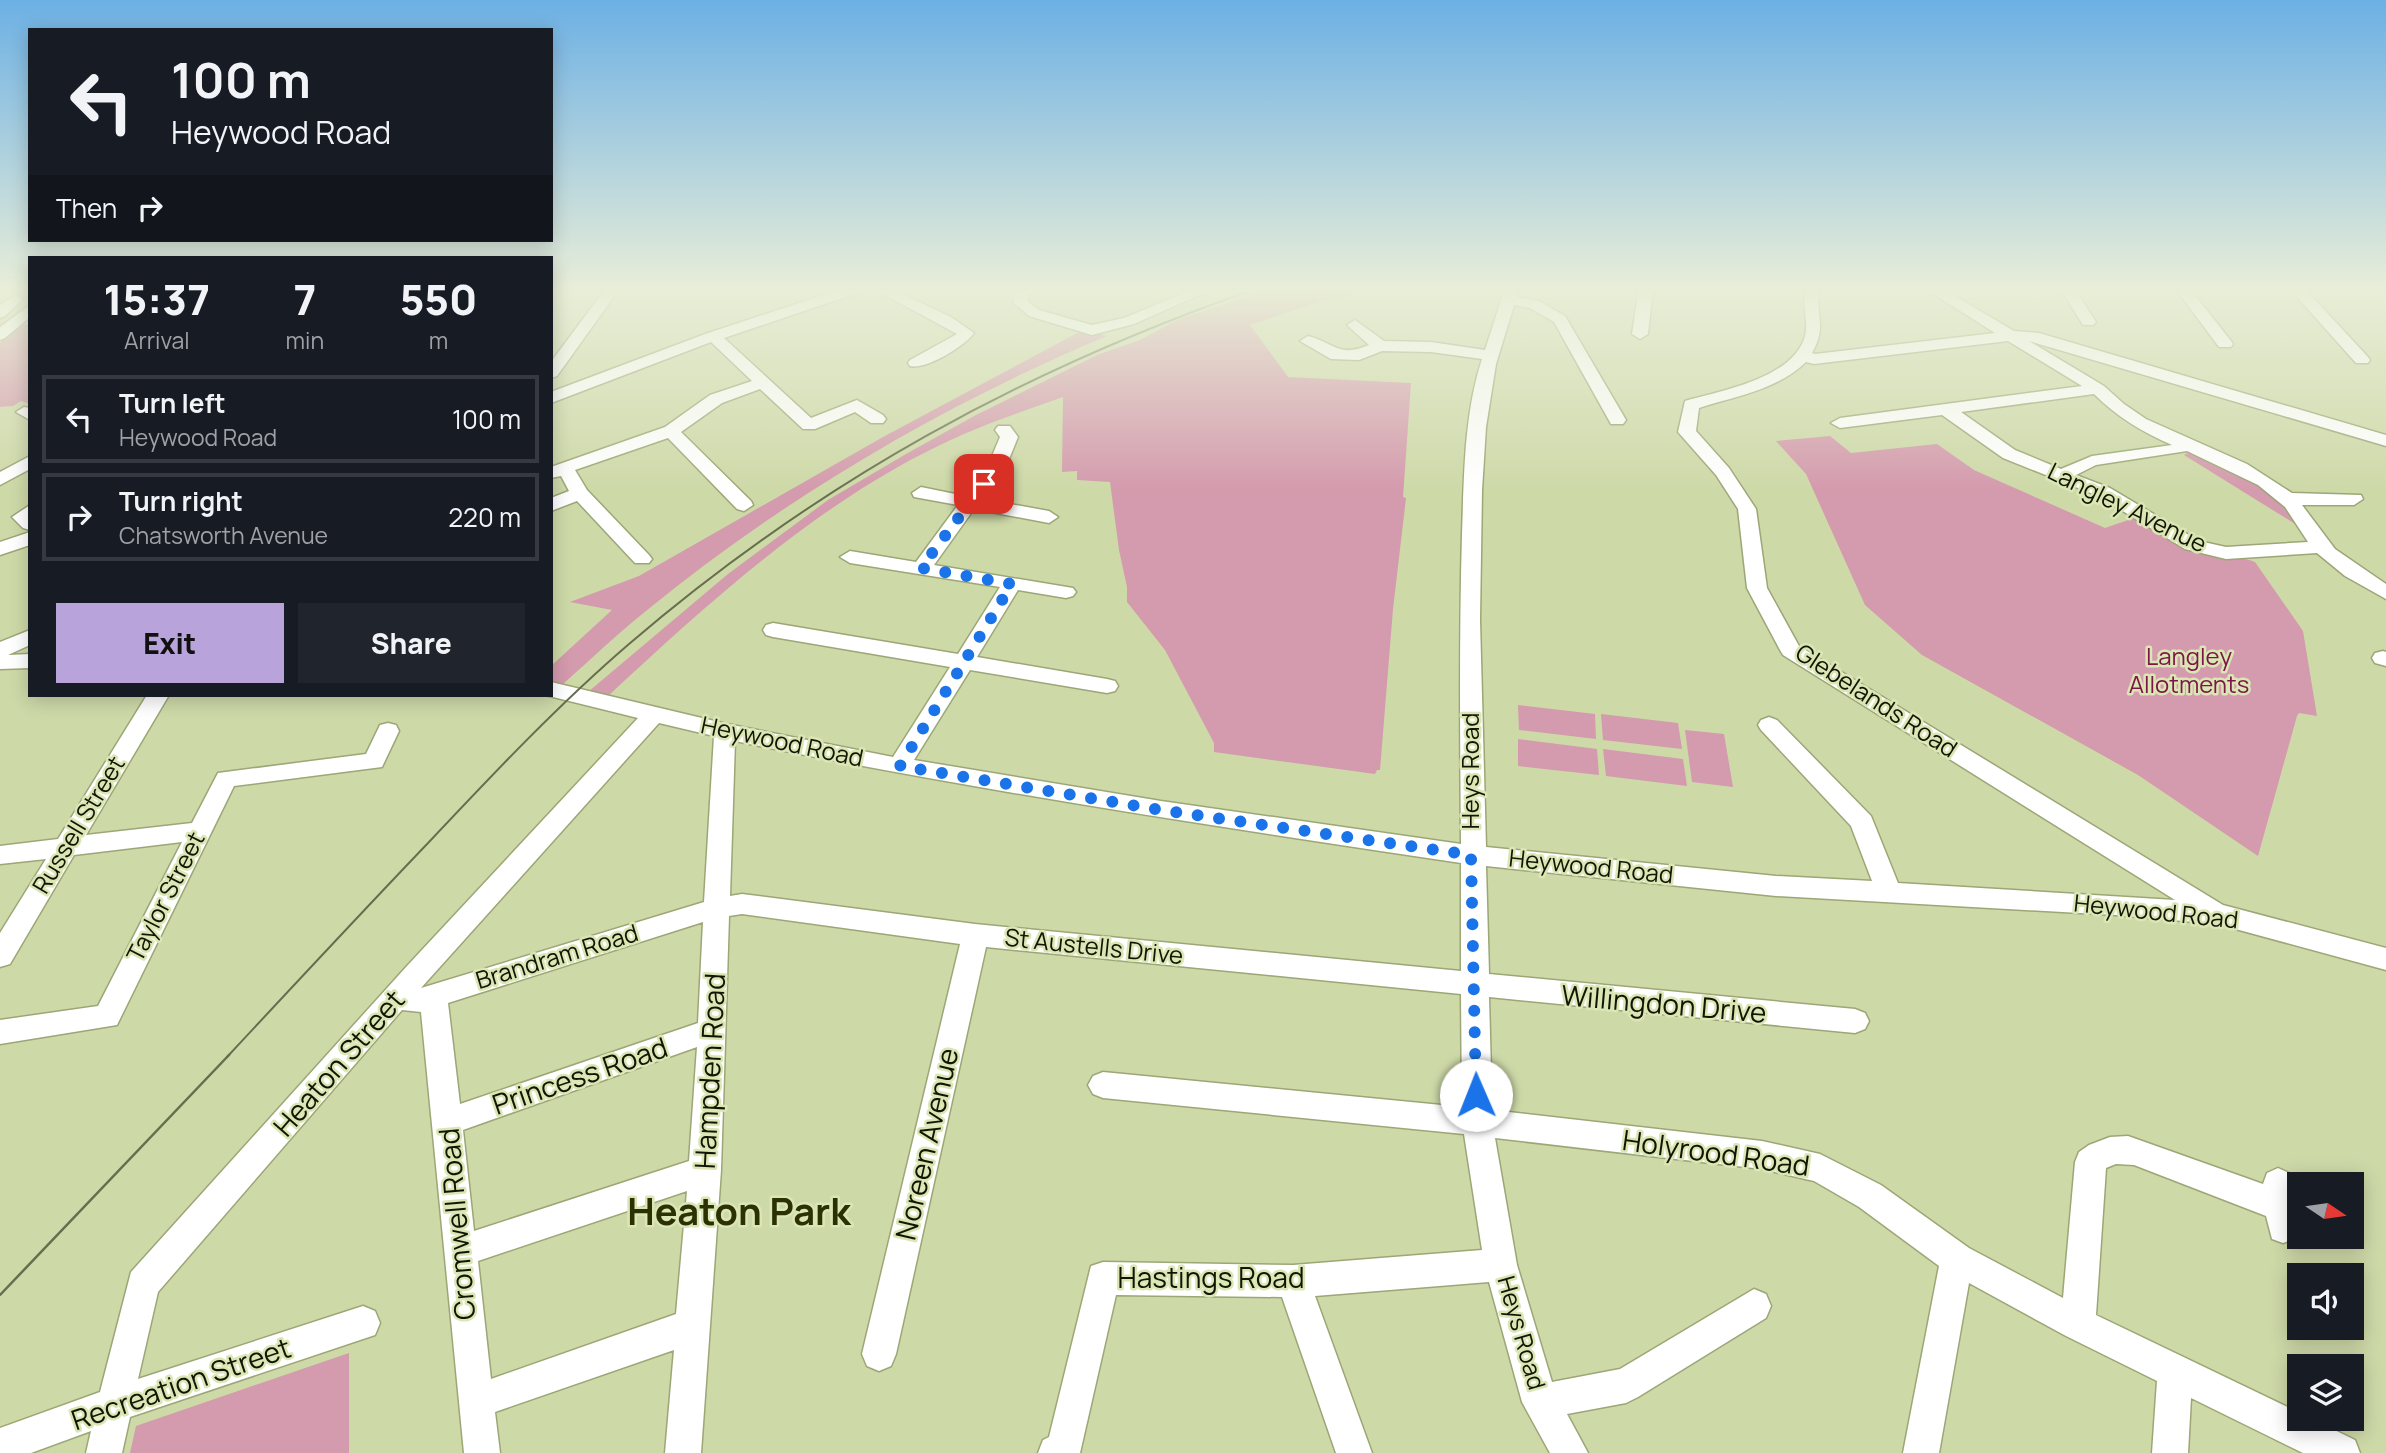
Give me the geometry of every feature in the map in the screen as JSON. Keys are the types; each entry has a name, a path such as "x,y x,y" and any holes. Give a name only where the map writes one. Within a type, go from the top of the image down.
{"street":[{"path":"553,370 564,356"},
{"path":"553,397 661,356"},
{"path":"735,356 809,425 856,405 877,419"},
{"path":"916,363 930,356"},
{"name":"Heys Road","path":"1490,356 1478,427 1473,490 1470,620 1471,855 1477,1122 1501,1265 1540,1402 1570,1453"},
{"path":"1581,356 1617,420"},
{"path":"1804,356 1814,359 1841,356"},
{"name":"Glebelands Road","path":"1804,356 1769,379 1691,405 1687,432 1723,472 1747,509 1757,588 1791,650 2217,914"},
{"path":"2044,356 2098,389 2113,407 2156,431 2254,476 2287,499 2322,547 2386,593"},
{"path":"2103,356 2386,441"},
{"path":"2359,356 2362,359"},
{"path":"642,559 558,470 671,431 716,398 764,382"},
{"path":"1840,423 2098,389"},
{"name":"Langley Avenue","path":"1947,410 2010,454 2104,492 2192,545 2208,551 2227,553 2322,547"},
{"path":"921,568 1004,452 1009,437 1004,430"},
{"path":"671,431 744,505"},
{"path":"2065,474 2075,466 2089,462 2174,451 2189,444"},
{"path":"0,480 28,462"},
{"path":"553,504 580,493"},
{"path":"921,493 1049,517"},
{"path":"2287,499 2354,499"},
{"path":"0,549 28,539"},
{"path":"850,557 1066,592"},
{"path":"900,766 1012,584"},
{"path":"773,630 1107,686"},
{"path":"0,650 28,637"},
{"path":"0,662 28,661"},
{"name":"Heywood Road","path":"553,690 727,732 900,766 1161,810 1471,855 1776,886 2217,914 2386,959"},
{"name":"Russell Street","path":"0,956 158,697"},
{"name":"Heaton Street","path":"104,1453 143,1284 653,715"},
{"path":"1769,725 1862,822 1889,892"},
{"name":"Taylor Street","path":"0,1032 107,1017 226,779 374,761 388,731"},
{"name":"Hampden Road","path":"683,1453 705,1170 716,967 723,741 727,732"},
{"path":"0,855 199,831"},
{"name":"St Austells Drive","path":"716,908 742,904 975,935 1474,986"},
{"name":"Brandram Road","path":"397,998 412,1001 433,996 716,908"},
{"name":"Noreen Avenue","path":"879,1354 975,935"},
{"name":"Willingdon Drive","path":"1474,986 1855,1021"},
{"name":"Cromwell Road","path":"433,996 482,1453"},
{"name":"Princess Road","path":"448,1122 712,1030"},
{"name":"Holyrood Road","path":"1103,1085 1477,1122 1762,1155 1820,1168 1870,1196 1957,1259 2078,1324 2342,1453"},
{"path":"2078,1324 2090,1162 2102,1152 2120,1148 2134,1151 2280,1205"},
{"path":"460,1251 705,1170"},
{"path":"1921,1453 1957,1259"},
{"name":"Hastings Road","path":"1056,1453 1064,1448 1103,1278 1293,1281 1501,1265"},
{"path":"1293,1281 1354,1453"},
{"path":"1540,1402 1626,1385 1754,1306"},
{"name":"Recreation Street","path":"0,1446 114,1405 363,1323"},
{"path":"475,1402 695,1325"},
{"path":"2170,1453 2175,1372"}],"green space":[{"path":"0,356 28,356 28,403 21,401 13,406 0,407"},
{"path":"1035,356 1062,356 925,424 809,493 699,570 635,620 562,685 553,683 553,664 612,610 570,602 639,576 883,437"},
{"path":"1095,356 1273,356 1288,377 1411,383 1403,497 1406,498 1393,609 1380,770 1375,774 1214,752 1214,743 1165,650 1127,602 1127,587 1110,482 1077,480 1077,471 1062,472 1063,397 964,434 914,458 866,486 775,550 732,585 607,697 588,692 728,574 828,500 976,415"},
{"name":"Langley Allotments","path":"1830,436 1851,453 1937,444 1974,470 2105,528 2137,517 2182,545 2201,553 2255,562 2303,631 2317,716 2299,713 2297,716 2258,856 2138,775 1922,655 1865,605 1806,474 1776,441"},
{"path":"2191,451 2252,481 2282,502 2300,527 2184,455"},
{"path":"1518,705 1595,714 1596,739 1519,730"},
{"path":"1601,714 1678,723 1682,749 1603,740"},
{"path":"1685,730 1724,734 1733,787 1692,782"},
{"path":"1518,739 1597,749 1599,775 1518,766"},
{"path":"1603,749 1683,759 1687,786 1606,776"},
{"path":"349,1353 349,1453 130,1453 136,1426"}],"tram line":[{"path":"227,1057 526,740 603,667 701,585 774,531 850,481 927,436 1085,356"},
{"path":"0,1295 229,1055"}],"district":[{"name":"Heaton Park","path":"739,1212"}],"route":[{"path":"984,484 921,568 1012,584 900,766 1161,810 1471,855 1476,1095"}]}
